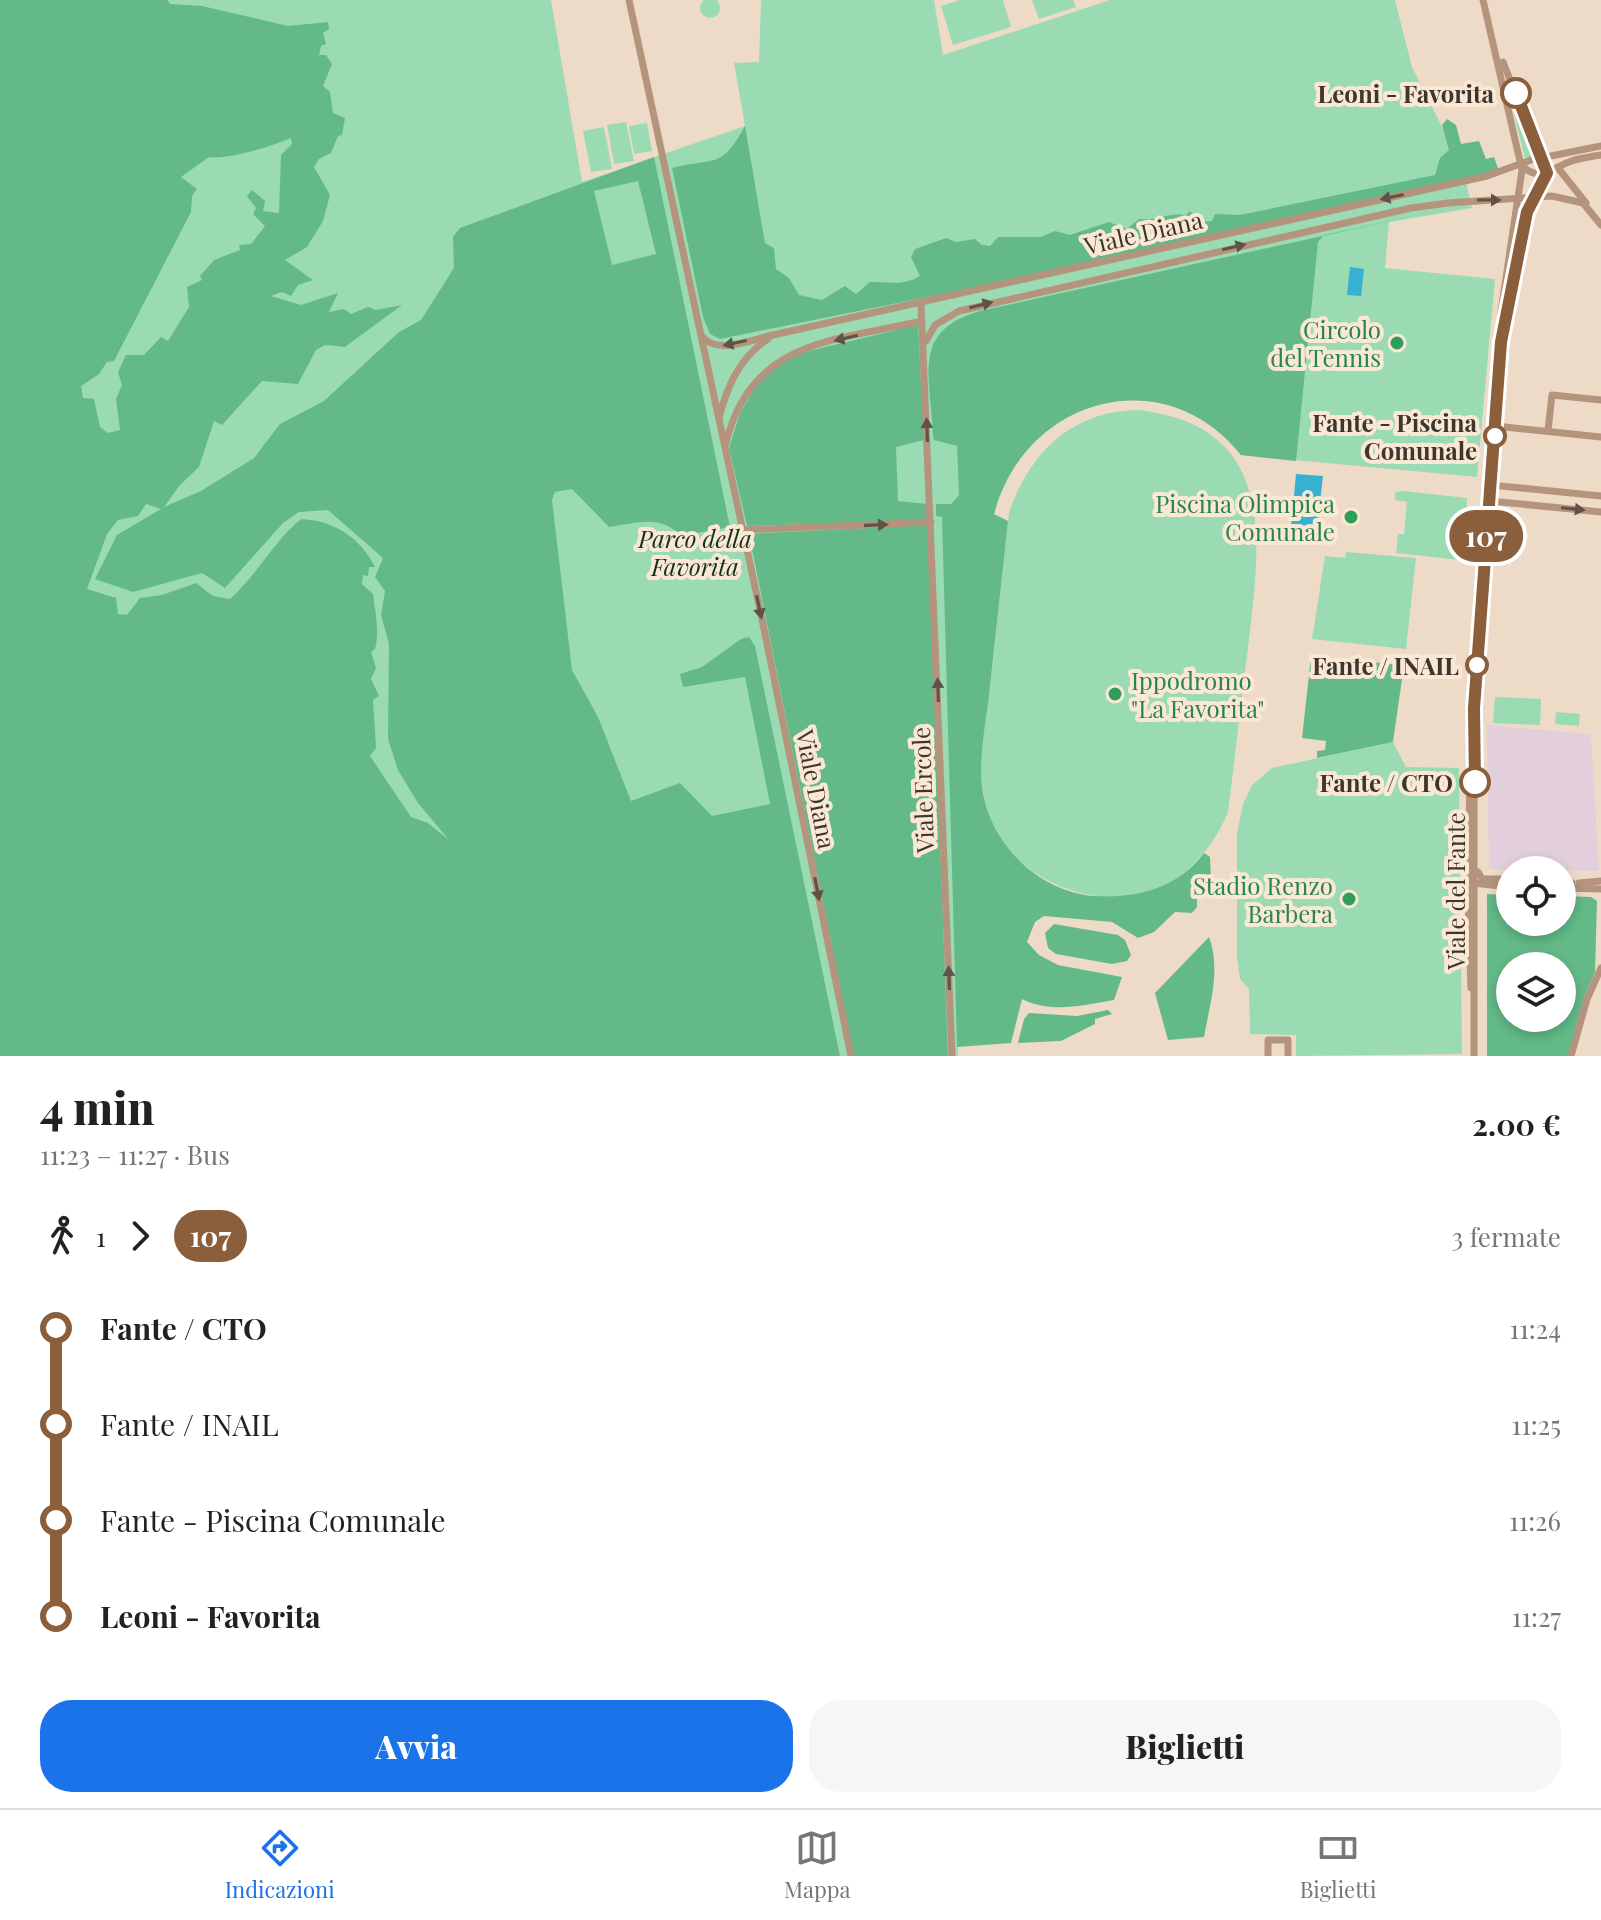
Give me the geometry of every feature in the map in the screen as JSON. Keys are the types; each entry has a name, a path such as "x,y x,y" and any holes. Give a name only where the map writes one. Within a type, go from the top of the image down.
{"street":[{"path":"629,0 700,332"},
{"path":"1483,0 1495,42 1542,158 1546,171 1544,183"},
{"name":"Viale del Fante","path":"1474,1056 1473,959 1477,884 1473,738 1503,299 1522,165 1495,42"},
{"path":"1601,146 1531,160 1522,165 1531,173 1601,155"},
{"path":"1538,147 1548,154 1561,155"},
{"path":"1531,160 1546,171"},
{"name":"Viale Diana","path":"700,332 714,346 773,335 921,304 1522,165"},
{"path":"1544,183 1558,168"},
{"path":"1558,168 1601,225"},
{"name":"Viale del Fante","path":"1501,342 1527,212 1544,183"},
{"name":"Viale Diana","path":"924,349 935,325 959,311 1411,208 1537,195 1577,200 1591,212"},
{"name":"Viale Ercole","path":"921,304 952,1056"},
{"path":"725,449 728,432 750,389 775,362 814,346 922,321"},
{"name":"Viale Diana","path":"700,332 851,1056"},
{"name":"Viale Diana","path":"719,420 727,390 740,365 757,346 773,335"},
{"path":"1548,431 1552,395 1601,400"},
{"path":"1495,426 1601,437"},
{"path":"1491,485 1601,496"},
{"path":"1490,501 1601,512"},
{"path":"743,530 931,522"},
{"path":"1472,781 1479,876 1496,880"},
{"path":"1472,781 1473,959"},
{"path":"1477,884 1496,883"},
{"path":"1576,884 1600,889"},
{"path":"1576,886 1600,889"},
{"path":"1571,1056 1587,999 1601,968"},
{"path":"1268,1056 1268,1040 1288,1040 1288,1056"}],"shaded area":[{"path":"1487,725 1591,734 1599,871 1576,871 1576,856 1496,856 1496,869 1489,869"}],"green space":[{"path":"706,-1 714,-1 719,4 719,12 714,17 706,17 701,12 701,4"},
{"name":"Parco della Favorita","path":"0,0 551,0 582,182 745,126 734,63 759,62 761,0 934,0 943,55 1110,0 1395,0 1412,67 1463,169 1472,208 1389,222 1385,268 1495,279 1477,477 1241,455 1209,425 1174,407 1136,400 1100,404 1065,419 1034,442 1010,475 994,515 952,824 958,1056 0,1056"},
{"path":"0,0 167,0 170,4 202,6 288,26 328,22 329,29 323,33 326,44 321,46 319,55 326,55 332,64 323,86 330,92 333,113 345,118 342,135 338,136 331,153 319,159 314,167 330,195 323,221 307,247 285,260 313,280 298,285 291,296 282,292 271,296 301,305 338,293 329,312 344,309 351,314 368,307 376,310 402,305 345,347 325,345 316,350 298,384 262,381 222,425 214,421 199,467 180,485 164,507 201,491 254,458 280,424 324,401 399,332 421,320 454,268 453,237 460,228 654,157 730,527 681,536 657,522 609,527 572,489 555,492 552,500 572,670 598,717 631,801 680,783 712,816 770,804 745,677 683,687 680,674 702,667 741,639 749,637 755,646 840,1056 0,1056","holes":["291,138 292,144 281,155 279,213 263,211 265,201 252,190 247,196 256,208 253,214 265,226 251,244 239,245 240,250 214,260 200,276 202,280 187,287 189,307 168,341 161,337 144,355 126,355 118,372 122,385 116,399 120,430 108,433 100,427 94,399 83,398 81,386 99,374 107,362 114,361 191,212 192,196 197,189 181,177 209,157 263,148","638,181 656,254 612,265 594,191","146,504 161,509 117,535 95,579 133,592 202,573 225,588 283,523 299,512 328,510 383,558 375,577 385,591 381,615 389,644 388,739 398,770 418,803 449,840 428,823 411,817 370,756 376,748 373,700 379,696 371,679 376,668 371,652 375,649 377,628 373,594 362,584 363,575 368,576 369,567 375,567 362,547 335,527 301,519 230,599 213,596 196,583 162,595 140,598 127,615 118,614 116,598 87,589 107,534 118,520 138,516"]},
{"path":"959,0 1003,0 1011,27 953,45 941,6"},
{"path":"1032,0 1073,0 1076,7 1039,19"},
{"path":"1509,87 1534,156 1525,158"},
{"path":"1447,119 1456,125 1461,144 1479,141 1486,159 1494,157 1499,171 952,292 720,339 710,334 703,317 672,168 723,156 745,126 765,243 774,248 776,269 789,278 799,295 822,300 845,286 856,294 870,282 901,282 920,276 911,257 915,249 946,238 956,242 975,239 982,245 990,246 998,237 1041,237 1055,231 1070,235 1109,222 1127,229 1139,219 1186,215 1190,211 1200,222 1212,221 1215,214 1240,215 1435,175 1440,158 1449,150 1442,125"},
{"path":"626,122 634,161 614,164 607,125"},
{"path":"647,123 652,151 634,154 629,126"},
{"path":"604,127 612,169 591,172 583,131"},
{"path":"1323,236 1318,242 1296,461 1241,455 1210,425 1174,407 1137,400 1100,405 1065,419 1034,442 1010,474 994,514 1008,521 982,757 983,793 988,813 1008,849 1023,864 1057,886 1076,893 1111,896 1142,893 1170,882 1194,865 1204,853 1210,857 1211,878 1197,892 1197,907 1192,913 1175,912 1154,932 1138,938 1112,922 1044,916 1035,922 1027,942 1039,955 1058,965 1122,977 1114,1000 1056,1007 1022,999 1011,1043 957,1047 942,517 936,516 936,504 951,504 959,495 957,446 934,440 933,435 929,375 934,343 943,331 958,320 980,311"},
{"path":"918,325 924,440 896,447 898,501 927,504 928,520 747,526 729,448 740,413 759,381 796,354"},
{"name":"Ippodromo \"La Favorita\"","path":"1137,410 1183,420 1216,439 1238,464 1251,496 1256,531 1256,569 1228,812 1221,828 1201,857 1175,880 1143,894 1101,896 1077,892 1054,883 1015,856 989,816 983,791 982,752 1009,512 1018,490 1042,453 1073,427 1113,412"},
{"path":"1395,492 1467,498 1466,517 1474,518 1470,561 1396,553 1398,534 1404,534 1407,502 1395,500"},
{"path":"928,525 948,1056 854,1056 749,534"},
{"path":"1346,552 1416,558 1406,649 1312,639 1325,556 1345,558"},
{"path":"1311,657 1404,665 1393,742 1317,758 1317,751 1325,750 1326,741 1302,738"},
{"path":"1495,697 1541,699 1540,725 1493,723"},
{"path":"1556,712 1580,714 1579,726 1555,724"},
{"name":"Stadio Renzo Barbera","path":"1393,742 1406,767 1459,768 1462,1054 1296,1056 1296,1035 1250,1034 1249,989 1240,979 1237,958 1237,834 1243,804 1252,785 1272,768"},
{"path":"1487,894 1496,894 1496,936 1576,936 1576,896 1591,897 1597,901 1595,972 1576,1026 1576,952 1496,952 1496,1032 1574,1032 1568,1056 1487,1056"},
{"path":"1054,924 1118,935 1125,940 1131,955 1127,961 1112,964 1056,954 1048,948 1045,933"},
{"path":"1209,937 1214,974 1204,1037 1168,1040 1155,993"},
{"path":"1108,1010 1112,1014 1095,1019 1095,1024 1061,1041 1018,1043 1024,1019 1029,1013 1077,1016"}],"water":[{"path":"1350,267 1364,269 1361,296 1347,295"},
{"name":"Piscina Olimpica Comunale","path":"1296,474 1323,476 1317,530 1291,527"}],"bus line":[{"name":"107","path":"1475,782 1474,708 1501,342 1527,212 1547,173 1516,93"}],"place":[{"name":"Leoni - Favorita","path":"1516,93"},
{"name":"Circolo del Tennis","path":"1397,343"},
{"name":"Fante - Piscina Comunale","path":"1495,436"},
{"name":"Piscina Olimpica Comunale","path":"1351,517"},
{"name":"Fante / INAIL","path":"1477,665"},
{"name":"Ippodromo \"La Favorita\"","path":"1115,694"},
{"name":"Fante / CTO","path":"1475,782"},
{"name":"Stadio Renzo Barbera","path":"1349,899"}]}
